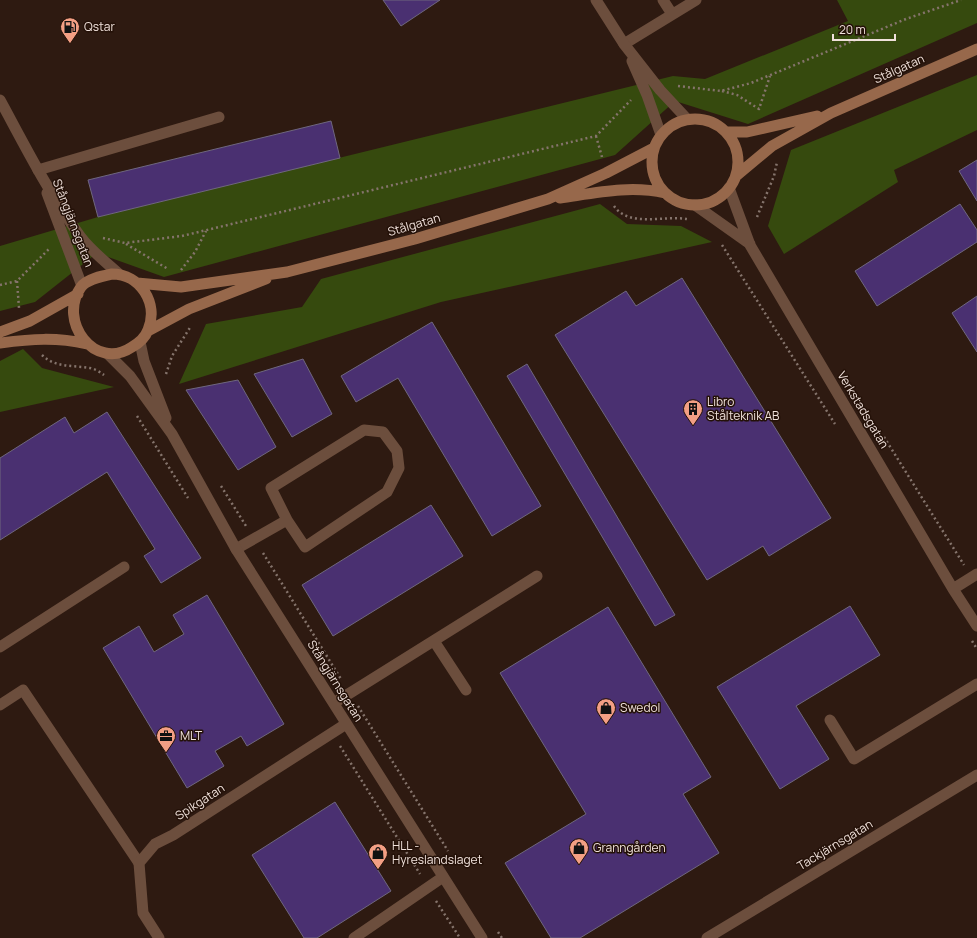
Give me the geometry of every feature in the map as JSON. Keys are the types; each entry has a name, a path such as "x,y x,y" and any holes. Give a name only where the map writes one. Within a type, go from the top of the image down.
{"main road":[{"name":"Stålgatan","path":"736,176 772,146 831,113 977,49"},
{"name":"Stålgatan","path":"726,132 747,132 766,129 831,113"},
{"path":"687,119 702,119 717,125 726,132 736,149 738,162 736,176 729,188 720,197 707,203 695,205 676,200 665,192 657,182 652,163 654,148 661,135 673,125 687,119"},
{"name":"Stålgatan","path":"148,331 189,309 287,272 415,239 548,199 606,173 654,148"},
{"name":"Stålgatan","path":"548,199 612,190 649,189 665,192"},
{"name":"Stålgatan","path":"137,283 181,287 287,272"},
{"path":"0,332 30,321 99,277 119,274 137,283 146,293 151,306 152,318 148,331 140,342 119,353 108,354 87,344 65,339 36,338 0,343"},
{"path":"80,290 74,307 74,320 79,333 87,344"}],"street":[{"path":"596,0 624,44 660,90 687,119"},
{"path":"663,0 672,14"},
{"path":"624,44 696,0"},
{"path":"624,44 647,95 661,135"},
{"name":"Stångjärnsgatan","path":"0,100 38,170 81,236 100,258 119,274"},
{"path":"38,170 220,117"},
{"name":"Stångjärnsgatan","path":"38,170 66,242 80,290"},
{"name":"Verkstadsgatan","path":"729,188 750,245 953,589 977,626"},
{"name":"Verkstadsgatan","path":"695,205 750,245"},
{"name":"Stångjärnsgatan","path":"140,342 144,361 172,434"},
{"name":"Stångjärnsgatan","path":"108,354 130,376 172,434 236,549 482,938"},
{"path":"364,430 383,432 397,451 399,468 387,492 304,547 287,520 271,488 364,430"},
{"path":"236,549 287,520"},
{"path":"0,647 124,567"},
{"path":"334,704 537,576"},
{"path":"953,589 974,576"},
{"path":"434,641 466,690"},
{"path":"830,720 854,759 977,684"},
{"path":"0,706 23,690 139,863 143,913 158,938"},
{"name":"Spikgatan","path":"139,863 155,844 173,835 346,724"},
{"name":"Tackjärnsgatan","path":"707,938 977,775"},
{"path":"354,938 443,877"}],"path":[{"path":"721,91 751,84 906,19 960,0"},
{"path":"766,129 759,109 770,75"},
{"path":"660,90 676,85 721,91 737,95 759,109"},
{"path":"125,244 182,236 596,136 631,100 647,95"},
{"path":"596,136 606,173"},
{"path":"756,220 774,176 777,163 772,146"},
{"path":"612,190 611,201 617,210 629,217 647,219 678,218 692,220"},
{"path":"178,274 195,252 207,230"},
{"path":"81,236 105,238 125,244 178,274 181,287"},
{"path":"0,285 17,281 47,248 66,242"},
{"path":"721,244 836,426"},
{"path":"17,281 19,311 30,321"},
{"path":"165,381 172,356 190,328 192,322 189,309"},
{"path":"36,338 38,350 48,361 62,365 91,368 105,375"},
{"path":"133,410 190,503"},
{"path":"883,435 974,576"},
{"path":"218,481 449,852"},
{"path":"968,636 977,649"},
{"path":"332,734 460,938"},
{"path":"498,931 502,938"}],"green space":[{"path":"837,0 977,0 977,23 748,124 675,101 615,155 164,277 97,253 35,302 0,311 0,246 98,217 673,76 705,79 848,21"},
{"path":"977,75 977,130 894,170 898,182 784,254 768,226 791,150"},
{"path":"600,204 627,224 681,226 712,242 441,302 179,384 206,324 302,307 321,279"},
{"path":"23,349 42,368 114,387 0,412 0,361"}],"building":[{"path":"383,0 440,0 401,26"},
{"path":"331,121 340,158 98,217 88,180"},
{"path":"977,160 977,201 959,171"},
{"path":"960,204 977,230 977,242 877,306 855,271"},
{"name":"Libro Stålteknik AB","path":"682,278 831,518 769,556 763,546 707,580 555,335 626,291 636,306"},
{"path":"977,296 977,352 952,313"},
{"path":"432,322 541,506 492,536 398,378 356,402 341,376"},
{"path":"303,359 332,414 292,437 254,374"},
{"path":"527,364 675,615 655,626 507,376"},
{"path":"238,380 276,447 238,470 186,390"},
{"path":"107,412 201,558 161,583 144,556 155,549 107,472 0,540 0,458 65,417 74,433"},
{"path":"431,505 463,556 333,636 302,585"},
{"path":"207,595 284,724 247,746 241,736 215,751 224,766 187,788 103,648 139,626 154,652 184,634 173,615"},
{"path":"850,606 880,655 796,706 829,759 780,789 717,687"},
{"name":"Swedol","path":"608,607 711,777 683,794 719,853 580,938 551,938 505,863 586,814 500,673"},
{"path":"335,802 391,891 317,938 304,938 252,855"}],"place":[{"name":"Qstar","path":"70,44"},
{"name":"Libro Stålteknik AB","path":"693,426"},
{"name":"Swedol","path":"606,725"},
{"name":"MLT","path":"166,753"},
{"name":"Granngården","path":"579,865"},
{"name":"HLL - Hyreslandslaget","path":"378,870"}]}
